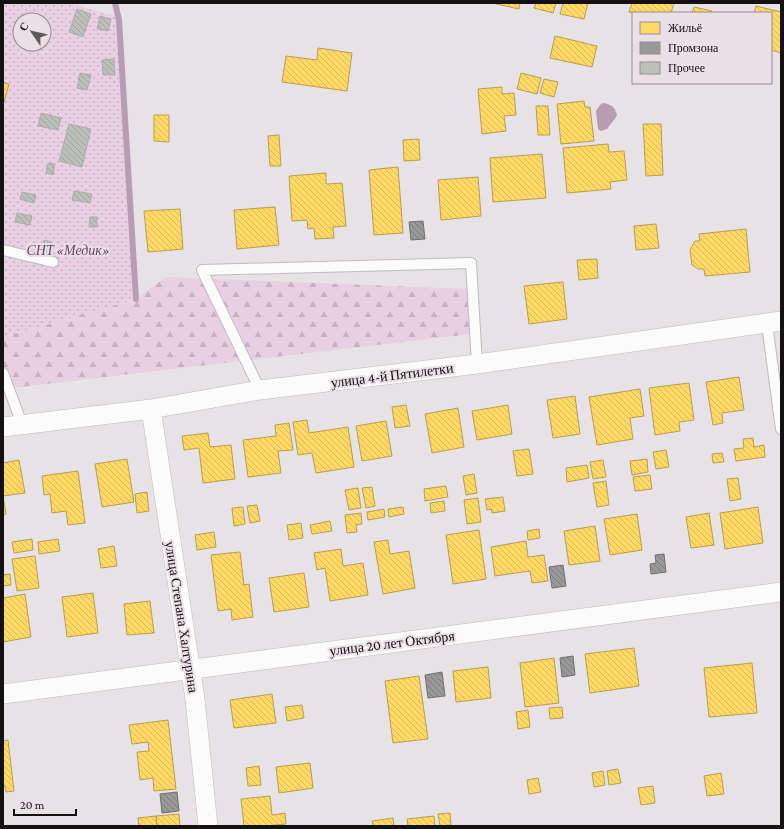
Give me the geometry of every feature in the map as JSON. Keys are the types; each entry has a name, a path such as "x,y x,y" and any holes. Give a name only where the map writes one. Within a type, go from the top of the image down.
{"street":[{"name":"улица 4-й Пятилетки","path":"3,427 150,409 260,390 477,364 774,323"},
{"name":"улица Степана Халтурина","path":"150,409 191,669 208,826"},
{"name":"улица 20 лет Октября","path":"3,694 781,592"}],"lane":[{"path":"3,250 53,262"},
{"path":"260,390 202,270 471,263 477,364"},
{"path":"774,323 781,430"},
{"path":"3,373 22,424"}],"green space":[{"name":"СНТ «Медик»","path":"3,3 68,3 119,17 136,299 3,337"},
{"path":"166,277 467,289 471,334 3,389 3,337 136,299"}],"shaded area":[{"path":"603,103 612,106 617,115 607,129 601,131 598,129 596,111"}],"building: Жильё":[{"path":"492,3 520,3 519,9"},
{"path":"536,3 556,3 553,13 534,8"},
{"path":"563,3 588,3 584,19 560,14"},
{"path":"632,3 674,3 671,12 629,12"},
{"path":"756,6 781,12 781,53 772,50 772,12 754,12"},
{"path":"694,7 712,11 712,12 692,12"},
{"path":"555,36 597,46 592,67 550,58"},
{"path":"318,48 352,53 347,91 282,82 286,56 317,60"},
{"path":"521,73 541,78 537,94 517,89"},
{"path":"544,79 558,82 554,97 540,93"},
{"path":"3,82 9,84 4,102 3,101"},
{"path":"502,87 502,94 514,93 516,115 504,116 506,131 482,134 478,89"},
{"path":"584,101 585,107 590,107 594,141 561,144 557,104"},
{"path":"536,106 548,106 550,135 538,135"},
{"path":"154,115 169,115 169,142 154,141"},
{"path":"643,124 661,124 663,175 646,176"},
{"path":"279,135 281,166 270,166 268,136"},
{"path":"419,139 420,160 404,161 403,140"},
{"path":"608,144 609,152 624,151 627,180 610,182 611,189 567,193 563,148"},
{"path":"542,154 546,198 493,202 490,158"},
{"path":"398,167 403,233 374,235 369,170"},
{"path":"326,173 326,184 342,183 346,226 333,227 334,238 315,239 314,228 308,229 307,220 292,221 289,176"},
{"path":"478,177 481,216 441,220 438,180"},
{"path":"275,207 279,245 237,249 234,210"},
{"path":"180,209 183,249 148,252 144,211"},
{"path":"656,224 659,248 636,250 634,226"},
{"path":"746,229 750,272 705,276 704,269 698,269 692,265 690,250 695,241 700,241 699,234"},
{"path":"597,259 598,278 579,280 577,260"},
{"path":"563,282 567,319 529,324 524,286"},
{"path":"739,377 744,410 722,413 723,423 713,425 706,382"},
{"path":"689,383 694,420 679,422 680,431 655,435 649,388"},
{"path":"640,389 644,416 630,418 633,439 597,445 589,397"},
{"path":"575,396 580,434 553,438 547,400"},
{"path":"406,405 410,426 395,428 392,407"},
{"path":"508,405 512,434 477,440 472,411"},
{"path":"458,408 464,447 432,453 425,414"},
{"path":"307,420 309,433 348,427 354,467 316,473 312,453 298,455 293,422"},
{"path":"386,421 392,456 362,461 356,426"},
{"path":"289,423 293,450 278,451 281,473 248,477 243,440 276,436 275,425"},
{"path":"208,433 210,447 231,445 235,479 203,483 199,448 184,450 182,436"},
{"path":"753,438 754,447 764,445 765,457 736,461 734,449 744,448 743,439"},
{"path":"529,449 533,474 517,476 513,451"},
{"path":"666,450 669,467 656,469 653,452"},
{"path":"722,453 724,462 713,463 712,454"},
{"path":"127,459 134,502 102,507 95,464"},
{"path":"647,459 648,472 632,475 630,461"},
{"path":"19,460 25,493 3,496 3,463"},
{"path":"603,460 606,477 593,479 590,462"},
{"path":"587,465 589,478 567,482 566,468"},
{"path":"78,471 85,523 68,525 66,511 52,513 50,494 44,495 42,476"},
{"path":"474,474 477,493 466,495 463,476"},
{"path":"650,475 652,489 635,491 633,477"},
{"path":"738,478 741,499 730,501 727,479"},
{"path":"606,481 609,505 597,507 593,483"},
{"path":"446,486 448,497 425,501 424,489"},
{"path":"372,487 375,506 366,508 362,488"},
{"path":"358,488 361,508 349,510 345,490"},
{"path":"147,492 149,511 137,513 135,494"},
{"path":"3,496 6,514 3,515"},
{"path":"503,497 505,511 492,513 491,509 487,510 485,499"},
{"path":"478,498 481,522 467,524 464,500"},
{"path":"444,501 445,511 431,513 430,503"},
{"path":"257,505 260,521 250,523 247,506"},
{"path":"243,507 245,524 234,526 232,508"},
{"path":"403,507 404,514 389,517 388,509"},
{"path":"758,507 763,543 725,549 720,513"},
{"path":"384,509 385,517 368,520 367,512"},
{"path":"361,513 362,524 356,525 357,532 347,533 345,515"},
{"path":"709,513 714,545 691,548 686,517"},
{"path":"637,514 642,550 610,555 604,519"},
{"path":"330,521 332,531 312,534 310,525"},
{"path":"301,523 303,538 289,540 287,525"},
{"path":"595,526 600,561 569,565 564,531"},
{"path":"539,529 540,538 528,540 527,531"},
{"path":"479,530 486,579 453,584 446,535"},
{"path":"214,532 216,547 197,550 195,535"},
{"path":"32,539 33,550 14,553 12,542"},
{"path":"58,539 60,551 39,554 38,542"},
{"path":"388,540 390,554 409,551 415,588 383,594 374,542"},
{"path":"526,541 528,557 544,555 548,581 532,583 530,571 495,576 491,547"},
{"path":"114,546 117,566 101,568 98,549"},
{"path":"341,549 343,566 363,563 368,595 330,601 325,568 317,570 314,553"},
{"path":"240,552 244,585 249,584 253,617 232,620 231,609 218,611 211,555"},
{"path":"35,556 39,588 17,591 12,559"},
{"path":"304,573 309,607 274,612 269,578"},
{"path":"10,574 11,585 3,586 3,575"},
{"path":"93,593 98,633 67,637 62,597"},
{"path":"25,594 31,637 3,642 3,598"},
{"path":"150,601 154,633 127,635 124,604"},
{"path":"634,648 639,686 590,693 585,654"},
{"path":"554,658 559,703 525,707 520,663"},
{"path":"752,663 757,713 709,717 704,668"},
{"path":"488,667 491,698 456,702 453,671"},
{"path":"419,676 428,739 393,743 385,681"},
{"path":"272,694 276,723 234,728 230,700"},
{"path":"302,705 304,718 287,721 285,707"},
{"path":"562,707 563,718 550,719 549,708"},
{"path":"528,710 530,727 518,729 516,712"},
{"path":"168,720 176,789 154,791 153,778 140,780 137,752 149,751 148,742 132,744 129,725"},
{"path":"8,740 14,791 6,792 5,786 3,787 3,741"},
{"path":"310,763 313,788 279,793 276,767"},
{"path":"259,766 261,785 248,786 246,768"},
{"path":"618,769 621,783 609,785 607,771"},
{"path":"603,771 605,785 594,787 592,773"},
{"path":"721,773 724,794 707,796 704,776"},
{"path":"538,778 541,792 529,794 527,780"},
{"path":"653,786 655,803 641,805 638,788"},
{"path":"270,796 272,815 285,813 286,824 244,826 241,799"},
{"path":"450,813 451,825 440,826 438,814"},
{"path":"179,814 180,826 157,826 156,816"},
{"path":"156,816 157,826 139,826 138,818"},
{"path":"434,816 435,826 408,826 407,819"},
{"path":"393,818 394,826 373,826 372,821"}],"building: Промзона":[{"path":"423,221 425,239 411,240 409,222"},
{"path":"664,554 666,572 651,574 650,564 656,563 655,555"},
{"path":"563,565 566,586 552,588 549,567"},
{"path":"573,656 575,675 562,677 560,658"},
{"path":"442,672 445,696 428,698 425,675"},
{"path":"177,792 179,811 162,813 160,794"}],"building: Прочее":[{"path":"77,9 91,14 83,37 69,32"},
{"path":"100,16 111,19 108,31 97,29"},
{"path":"114,59 115,75 103,75 102,60"},
{"path":"80,73 91,75 87,90 77,88"},
{"path":"41,113 61,118 58,130 38,126"},
{"path":"69,124 91,129 82,167 59,161"},
{"path":"48,163 55,164 53,175 46,173"},
{"path":"74,191 92,194 90,203 72,200"},
{"path":"22,192 36,195 34,203 20,199"},
{"path":"17,213 32,216 30,225 15,222"},
{"path":"90,217 97,217 97,227 89,227"},
{"path":"44,240 52,242 50,253 42,251"}],"waterway":[{"path":"115,3 119,20 136,299"}]}
